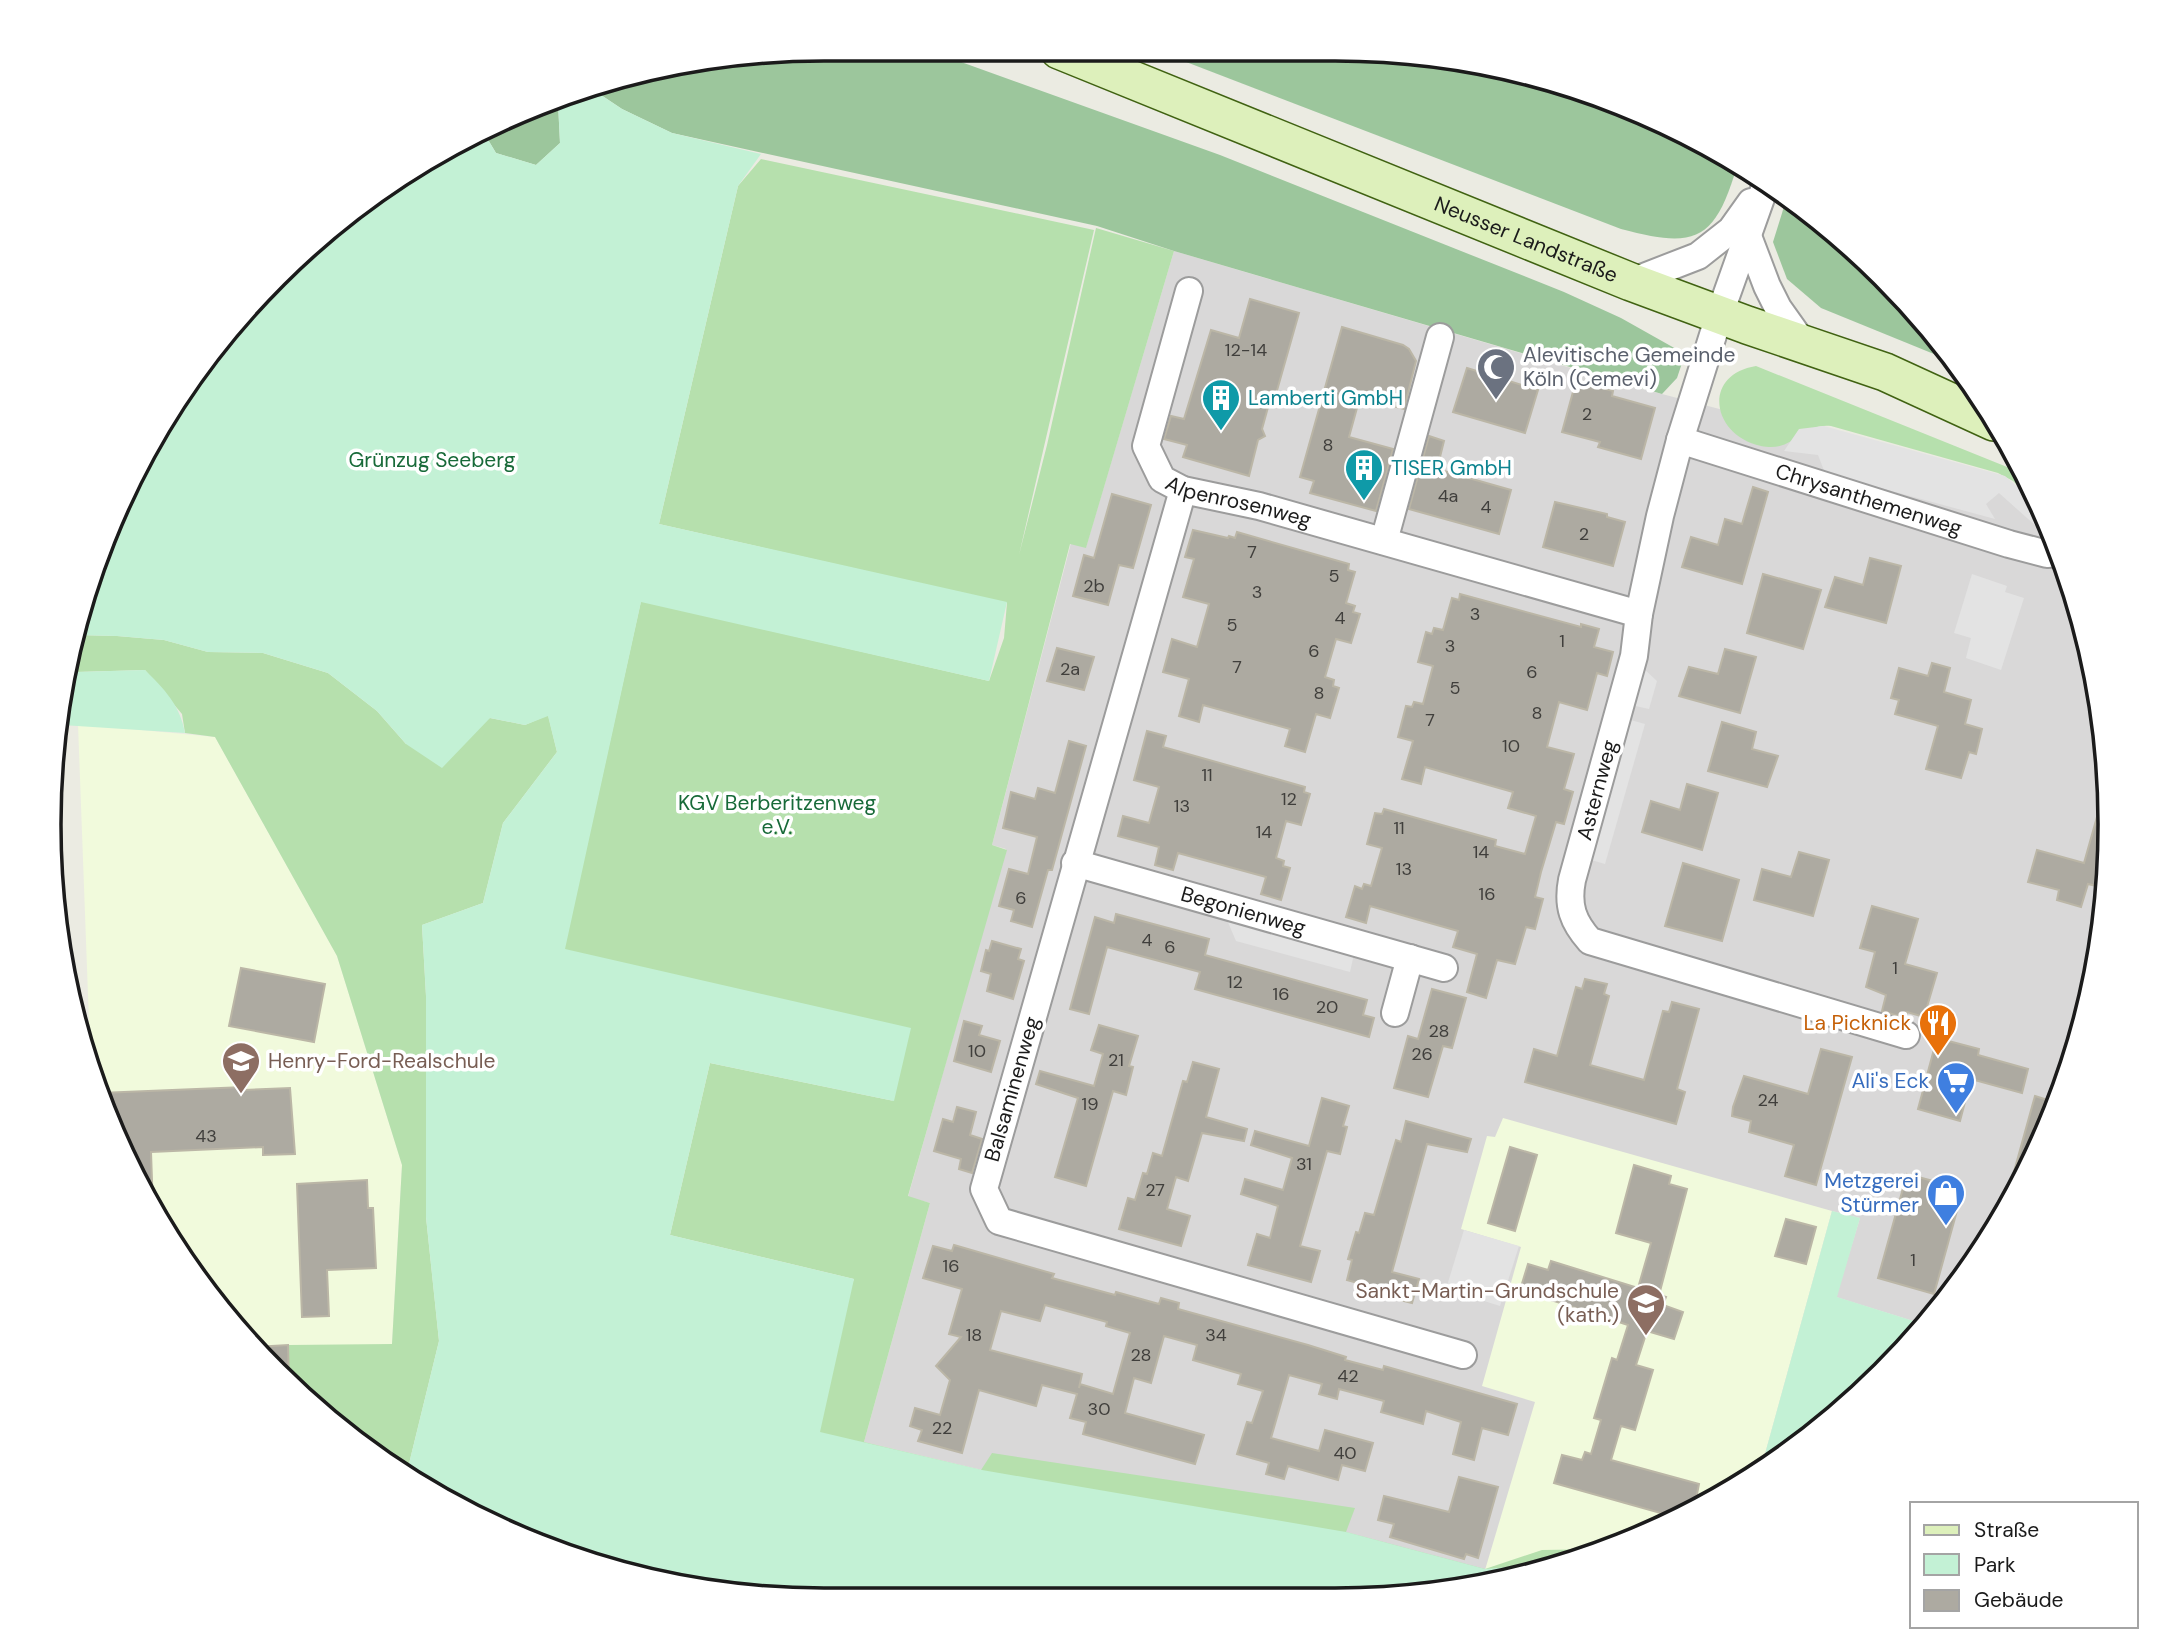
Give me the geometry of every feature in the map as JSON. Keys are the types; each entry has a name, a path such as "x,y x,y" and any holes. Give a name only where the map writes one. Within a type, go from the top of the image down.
{"main road":[{"name":"Neusser Landstraße","path":"1086,61 1630,282 1719,316 1885,372 1978,415"}],"street":[{"path":"1630,282 1698,256 1731,230 1760,190"},
{"name":"Asternweg","path":"1762,192 1680,440 1639,614 1634,656 1569,896 1573,918 1590,941 1906,1035"},
{"path":"1748,236 1773,297 1805,346"},
{"name":"Alpenrosenweg","path":"1189,291 1146,446 1162,479 1183,490 1259,506 1639,614"},
{"path":"1384,541 1440,337"},
{"name":"Chrysanthemenweg","path":"1680,440 2048,554"},
{"name":"Balsaminenweg","path":"1183,490 984,1189 999,1221 1463,1355"},
{"name":"Begonienweg","path":"1075,863 1444,968"},
{"path":"1395,1013 1410,958"}],"shaded area":[{"path":"1174,251 1635,387 2008,484 2022,492 2040,532 2072,627 2091,725 2096,775 2096,874 2091,924 2072,1022 2040,1117 2019,1162 1969,1249 1914,1321 1836,1297 1860,1218 1832,1211 1765,1455 1716,1485 1627,1530 1532,1562 1485,1570 1346,1532 982,1470 864,1442 930,1203 908,1197 1006,849 992,845 1071,543 1086,547"},
{"path":"1824,426 2005,476 2020,489 2038,528 1999,493 1986,504 1995,519 1825,473 1818,455 1784,451 1799,429"},
{"path":"1972,574 2007,586 2005,592 2024,598 2001,670 1966,658 1971,638 1954,633"},
{"path":"1642,667 1657,681 1649,709 1631,705"},
{"path":"1627,719 1645,724 1605,864 1588,859"},
{"name":"Henry-Ford-Realschule","path":"78,724 215,737 337,956 402,1165 392,1344 369,1436 321,1398 285,1364 251,1328 190,1249 140,1162 119,1117 89,1022"},
{"path":"1227,920 1354,954 1350,972 1236,941"},
{"name":"Sankt-Martin-Grundschule (kath.)","path":"1503,1118 1832,1211 1765,1455 1716,1485 1627,1530 1532,1562 1485,1570 1535,1402 1482,1386 1521,1247 1461,1229 1487,1136 1495,1137"},
{"path":"1464,1230 1519,1246 1500,1306 1446,1289"}],"green space":[{"path":"824,61 958,61 1220,155 1564,292 1621,318 1685,354 1677,378 1662,394 1097,226 672,133 622,109 601,95 676,76 725,68"},
{"path":"1184,61 1384,63 1483,76 1532,87 1627,119 1672,140 1734,175 1720,210 1699,233 1685,238 1668,238 1621,229"},
{"name":"Grünzug Seeberg","path":"601,95 622,109 672,133 761,154 738,186 659,524 1007,602 989,681 641,602 565,949 911,1028 894,1101 710,1063 670,1235 854,1279 820,1432 982,1470 1346,1532 1485,1569 1510,1567 1434,1581 1335,1588 775,1586 676,1573 579,1547 532,1530 487,1509 409,1464 439,1341 426,1217 426,996 422,925 483,903 503,823 557,752 548,716 525,725 490,718 442,768 406,744 377,711 328,673 263,653 208,652 164,640 85,635 119,532 164,443 219,360 285,285 321,251 400,190 487,140 496,153 536,165 560,143 558,109"},
{"path":"558,109 560,143 536,165 496,153 488,140"},
{"name":"KGV Berberitzenweg e.V.","path":"761,159 1094,230 1019,555 1096,228 1174,251 1086,548 1070,544 992,845 1007,850 908,1196 930,1203 864,1442 981,1470 992,1453 1355,1508 1346,1532 1485,1569 1542,1550 1572,1550 1532,1562 1434,1581 1335,1588 824,1588 743,1583 854,1279 670,1235 710,1063 894,1101 564,949 641,601 989,681 1004,638 1007,603 659,524 738,186"},
{"path":"1784,208 1838,251 1874,285 1936,355 1821,308 1787,279 1773,242"},
{"path":"1756,366 2008,468 2019,487 1998,473 1831,426 1820,426 1790,442 1772,447 1744,440 1732,431 1723,419 1720,406 1720,393 1727,381 1738,372"},
{"path":"85,635 164,640 208,652 263,653 328,673 377,711 406,744 490,718 525,725 548,715 557,752 503,823 483,903 422,925 426,996 426,1217 439,1341 409,1464 360,1430 289,1367 288,1345 392,1344 402,1165 337,956 215,737 185,733 182,714 145,670 77,672"},
{"name":"Grünzug Seeberg","path":"145,670 175,706 185,733 68,725 77,672"},
{"path":"1832,1211 1860,1218 1837,1297 1914,1321 1838,1398 1765,1455"}],"building":[{"path":"1250,299 1299,313 1274,401 1270,400 1262,429 1265,436 1258,440 1249,476 1183,457 1187,445 1164,439 1171,416 1184,419 1211,330 1239,338"},
{"path":"1342,327 1403,345 1409,349 1416,361 1404,409 1360,397 1349,437 1393,449 1376,511 1310,493 1314,481 1300,477"},
{"name":"Alevitische Gemeinde Köln (Cemevi)","path":"1467,368 1538,390 1525,433 1453,412"},
{"path":"1576,381 1613,391 1612,396 1655,408 1641,459 1598,447 1600,442 1562,432"},
{"path":"1429,436 1444,441 1437,469 1511,490 1499,534 1409,509"},
{"path":"1753,487 1768,492 1742,584 1682,567 1691,537 1718,545 1725,519 1742,524"},
{"path":"1112,494 1151,505 1133,568 1119,565 1108,605 1073,596 1084,555 1094,558"},
{"path":"1555,502 1607,514 1607,517 1625,522 1613,566 1543,547"},
{"path":"1193,530 1228,538 1235,538 1237,532 1349,564 1348,570 1355,572 1346,603 1355,606 1353,612 1360,614 1351,643 1336,639 1325,677 1334,680 1333,686 1339,688 1330,718 1316,714 1305,752 1285,746 1290,729 1203,705 1199,722 1179,716 1189,679 1163,672 1172,639 1197,647 1209,604 1183,597 1194,559 1185,557"},
{"path":"1870,558 1901,566 1886,623 1825,607 1835,577 1863,585"},
{"path":"1763,574 1821,590 1803,649 1747,633"},
{"path":"1460,594 1581,627 1581,624 1599,629 1594,647 1613,652 1607,676 1597,673 1587,710 1559,702 1547,747 1574,754 1564,789 1573,792 1564,824 1556,822 1541,872 1535,897 1543,899 1535,929 1526,927 1515,964 1497,960 1486,998 1467,992 1477,954 1453,947 1458,931 1370,906 1366,923 1346,917 1355,886 1362,889 1364,884 1371,886 1382,848 1367,844 1375,813 1382,814 1384,809 1496,840 1495,846 1525,854 1536,816 1508,808 1513,792 1425,767 1421,784 1402,779 1413,741 1398,737 1406,706 1412,707 1414,702 1423,704 1433,666 1418,662 1426,632 1432,634 1434,628 1443,630 1452,598 1459,600"},
{"path":"1057,648 1094,657 1084,690 1047,681"},
{"path":"1725,649 1756,657 1740,713 1679,696 1689,667 1718,674"},
{"path":"1932,663 1950,668 1944,692 1971,700 1965,724 1982,729 1976,754 1969,752 1961,778 1926,769 1938,726 1895,714 1899,700 1891,698 1899,668 1928,676"},
{"path":"1722,722 1756,732 1752,749 1778,756 1767,787 1708,771"},
{"path":"1147,731 1166,736 1163,747 1305,787 1304,792 1310,794 1301,825 1286,821 1276,858 1284,861 1283,866 1290,868 1281,900 1261,894 1266,877 1178,853 1173,870 1155,865 1159,847 1118,836 1123,816 1149,823 1159,787 1134,780"},
{"path":"1069,741 1086,746 1052,870 1048,870 1032,927 1011,921 1014,910 999,906 1009,869 1028,874 1037,837 1003,828 1011,792 1035,799 1038,788 1055,793"},
{"path":"1687,784 1718,793 1702,850 1642,832 1651,801 1680,810"},
{"path":"2098,815 2095,886 2088,884 2081,907 2057,900 2059,890 2028,882 2037,850 2084,863"},
{"path":"1799,852 1829,860 1813,916 1754,900 1762,869 1791,877"},
{"path":"1683,863 1739,880 1722,941 1665,926"},
{"path":"1872,906 1918,919 1905,964 1937,973 1924,1017 1907,1012 1905,1018 1882,1011 1886,995 1866,987 1875,952 1860,948"},
{"path":"1116,914 1209,939 1205,955 1367,1000 1363,1015 1374,1018 1369,1037 1195,989 1200,972 1107,947 1089,1014 1070,1009 1095,917 1114,923"},
{"path":"992,941 1021,949 1018,959 1024,961 1013,999 987,991 991,974 981,971 986,950 989,951"},
{"path":"241,968 325,984 314,1042 229,1026"},
{"path":"1585,979 1607,984 1604,994 1609,996 1590,1065 1644,1080 1663,1011 1669,1012 1672,1002 1699,1009 1677,1089 1685,1092 1676,1124 1525,1082 1534,1049 1557,1056 1576,987 1582,989"},
{"path":"1432,989 1466,998 1452,1048 1443,1046 1428,1097 1394,1088 1408,1036 1418,1039"},
{"path":"964,1021 982,1026 979,1035 1000,1041 991,1072 954,1061"},
{"path":"1099,1025 1138,1036 1129,1066 1133,1067 1126,1095 1113,1091 1086,1186 1055,1177 1078,1098 1036,1084 1040,1071 1094,1086 1103,1054 1091,1050"},
{"path":"1937,1038 1979,1049 1978,1055 2028,1069 2022,1093 1971,1079 1960,1121 1918,1109"},
{"path":"1821,1049 1852,1057 1816,1185 1785,1176 1794,1145 1749,1132 1751,1121 1732,1116 1744,1076 1808,1094"},
{"path":"1193,1062 1219,1069 1206,1117 1247,1129 1244,1141 1202,1133 1188,1181 1176,1177 1167,1209 1190,1216 1181,1246 1119,1229 1128,1198 1135,1200 1143,1173 1147,1174 1153,1153 1162,1156 1183,1081 1187,1082"},
{"path":"244,1087 244,1090 290,1088 295,1154 263,1155 263,1147 151,1152 152,1184 119,1117 110,1093"},
{"path":"2035,1096 2046,1100 2040,1117 2014,1171"},
{"path":"1322,1098 1349,1106 1343,1126 1347,1127 1340,1154 1327,1151 1300,1246 1320,1251 1311,1282 1248,1265 1257,1234 1270,1238 1278,1206 1241,1194 1245,1179 1283,1190 1292,1158 1251,1145 1255,1131 1309,1146"},
{"path":"957,1107 976,1112 970,1135 982,1139 972,1173 959,1169 961,1159 934,1151 943,1119 953,1122"},
{"path":"1406,1121 1471,1139 1467,1152 1427,1144 1392,1272 1419,1279 1412,1303 1396,1299 1397,1294 1347,1280 1352,1260 1348,1259 1356,1232 1359,1233 1365,1213 1374,1215 1396,1140 1401,1142"},
{"path":"1510,1147 1537,1155 1515,1231 1488,1223"},
{"path":"1634,1165 1671,1176 1669,1184 1687,1189 1659,1295 1666,1297 1663,1305 1683,1312 1674,1339 1647,1331 1636,1365 1653,1370 1635,1430 1621,1426 1611,1460 1699,1484 1697,1496 1662,1514 1554,1483 1562,1455 1582,1460 1585,1452 1591,1454 1601,1420 1594,1418 1612,1358 1617,1360 1628,1325 1520,1290 1528,1264 1548,1270 1551,1261 1638,1288 1651,1243 1616,1233"},
{"path":"1907,1174 1963,1189 1934,1294 1878,1278"},
{"path":"367,1180 368,1208 373,1208 376,1268 327,1270 329,1316 302,1317 297,1184"},
{"path":"1786,1219 1816,1227 1806,1264 1775,1256"},
{"path":"954,1245 1054,1274 1052,1278 1115,1295 1116,1292 1159,1304 1161,1298 1179,1303 1178,1309 1308,1345 1346,1357 1345,1360 1383,1370 1384,1366 1517,1404 1508,1435 1482,1428 1474,1460 1453,1454 1461,1422 1426,1411 1423,1424 1381,1412 1384,1401 1339,1389 1337,1399 1319,1394 1322,1384 1289,1375 1271,1438 1319,1451 1325,1430 1373,1443 1365,1471 1342,1465 1338,1480 1288,1466 1284,1479 1266,1474 1269,1463 1237,1454 1247,1422 1252,1423 1263,1391 1238,1384 1241,1374 1193,1360 1197,1345 1164,1336 1151,1383 1134,1378 1125,1413 1204,1435 1195,1464 1083,1434 1086,1422 1070,1418 1077,1394 1042,1385 1036,1406 979,1390 962,1453 918,1441 922,1430 910,1426 915,1408 940,1415 950,1380 936,1366 961,1337 949,1334 962,1289 923,1278 933,1246 952,1251","holes":["1045,1305 1107,1322 1106,1326 1130,1333 1113,1394 1080,1384 1079,1388 1082,1374 990,1350 1001,1311 1040,1321"]},
{"path":"288,1345 289,1367 285,1364 268,1346"},
{"path":"1459,1477 1498,1487 1478,1558 1466,1554 1464,1559 1390,1537 1394,1524 1378,1520 1384,1496 1449,1512"}],"place":[{"name":"Alevitische Gemeinde Köln (Cemevi)","path":"1496,401"},
{"name":"Lamberti GmbH","path":"1221,432"},
{"name":"TISER GmbH","path":"1364,502"},
{"name":"La Picknick","path":"1938,1057"},
{"name":"Henry-Ford-Realschule","path":"241,1095"},
{"name":"Ali's Eck","path":"1956,1115"},
{"name":"Metzgerei Stürmer","path":"1946,1227"},
{"name":"Sankt-Martin-Grundschule (kath.)","path":"1646,1337"}]}
